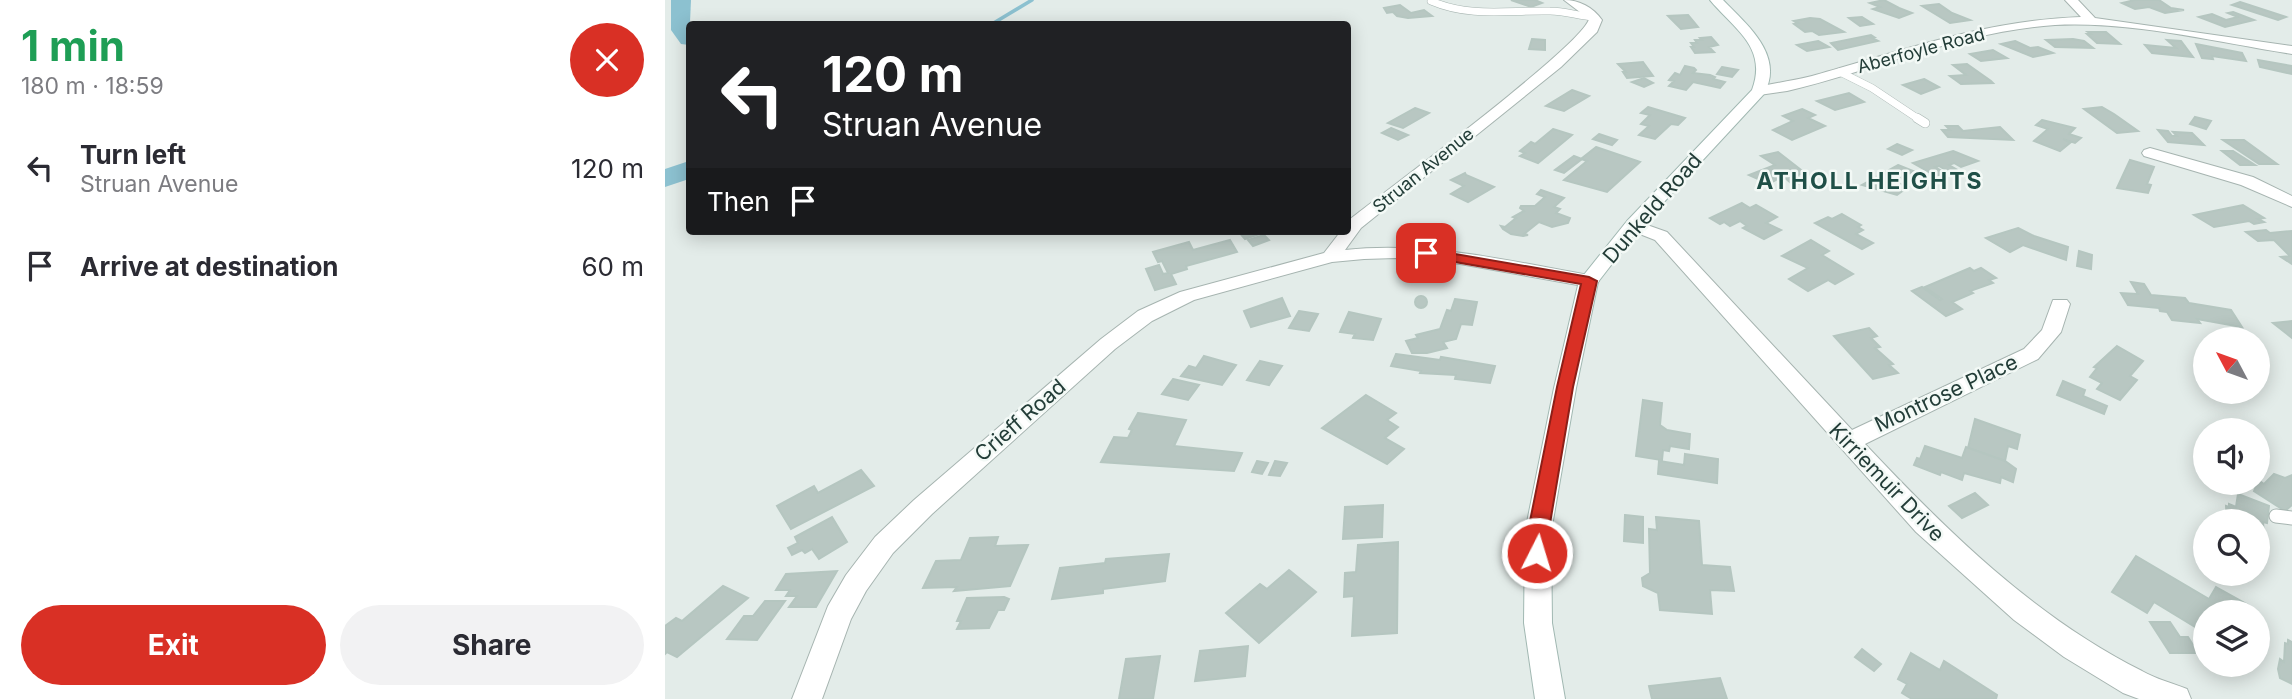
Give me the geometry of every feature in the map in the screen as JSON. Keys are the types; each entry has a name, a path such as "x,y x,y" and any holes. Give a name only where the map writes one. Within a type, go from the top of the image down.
{"street":[{"path":"1570,0 1594,17"},
{"path":"1716,0 1755,41 1764,56 1765,77 1759,91"},
{"path":"2071,0 2089,20"},
{"name":"Struan Avenue","path":"1351,230 1556,64 1593,29 1596,20 1594,17"},
{"name":"Aberfoyle Road","path":"1759,91 1840,72 1972,34 2058,21 2089,20 2292,50"},
{"name":"Dunkeld Road","path":"1550,699 1538,623 1538,531 1565,387 1589,281 1633,225 1759,91"},
{"path":"2150,153 2247,181 2292,202"},
{"name":"Kirriemuir Drive","path":"1633,225 1661,236 1925,525 2024,611 2110,670 2134,683 2176,699"},
{"name":"Struan Avenue","path":"1331,257 1347,235"},
{"path":"1331,257 1379,252 1414,252 1589,281"},
{"name":"Crieff Road","path":"807,699 838,615 856,583 884,545 923,507 1108,344 1145,316 1187,296 1331,257"},
{"name":"Montrose Place","path":"1847,442 2031,354 2052,332 2060,304"}],"lane":[{"path":"1431,1 1452,9 1484,15 1550,11 1594,17"},
{"path":"1840,72 1872,88 1925,123"},
{"path":"2276,516 2292,518"}],"building":[{"path":"1511,0 1535,0 1542,3 1531,7"},
{"path":"1884,0 1912,13 1899,18 1873,9 1880,7 1870,3"},
{"path":"2159,0 2171,8 2184,10 2165,13 2149,7 2135,9 2122,3"},
{"path":"2240,2 2286,17 2278,20 2232,5"},
{"path":"1939,4 1970,20 1950,23 1922,6"},
{"path":"1400,5 1411,13 1424,10 1432,16 1408,18 1397,16 1393,12 1387,13 1384,8"},
{"path":"2233,12 2254,20 2225,27 2199,17 2212,14 2226,20 2238,17 2228,13"},
{"path":"1688,15 1698,27 1681,29 1668,16"},
{"path":"1862,17 1873,24 1860,26 1849,18"},
{"path":"1820,19 1844,32 1819,35 1812,31 1805,32 1794,24 1798,23 1794,21"},
{"path":"2088,32 2106,32 2120,44 2097,43"},
{"path":"1871,35 1874,37 1870,37 1878,41 1838,50 1831,43"},
{"path":"1711,37 1718,45 1709,47 1714,52 1695,53 1691,43 1697,43 1695,40 1702,40 1700,38"},
{"path":"1532,39 1545,40 1545,50 1529,49"},
{"path":"2073,39 2084,41 2093,48 2055,47 2046,40"},
{"path":"2167,40 2181,41 2193,57 2152,53 2145,45 2176,48"},
{"path":"1818,41 1829,47 1807,51 1797,45"},
{"path":"2015,41 2030,48 2038,47 2053,53 2033,57 2001,44"},
{"path":"2196,44 2242,53 2246,61 2212,56 2213,59 2202,58"},
{"path":"1993,50 2007,58 1981,61 1970,54"},
{"path":"2258,60 2292,66 2292,74 2260,67"},
{"path":"1643,62 1653,76 1627,78 1623,72 1626,72 1618,64"},
{"path":"1967,64 1993,83 1961,84 1950,76 1966,75 1953,65"},
{"path":"1685,66 1694,68 1696,70 1693,73 1710,75 1715,77 1713,79 1725,82 1720,88 1693,82 1686,90 1669,86 1674,81 1669,80 1675,73 1680,75"},
{"path":"1722,67 1738,70 1732,77 1717,74"},
{"path":"1644,78 1653,83 1644,87 1632,82"},
{"path":"1924,79 1939,87 1921,94 1903,85"},
{"path":"1572,90 1589,96 1564,111 1546,106"},
{"path":"1849,93 1864,102 1835,110 1817,101"},
{"path":"1648,107 1685,118 1678,125 1671,124 1655,139 1639,135 1649,126 1641,124 1650,115 1641,113"},
{"path":"2102,107 2138,131 2117,133 2084,109"},
{"path":"1415,108 1429,113 1403,128 1388,123"},
{"path":"1802,109 1815,115 1808,118 1825,126 1792,140 1773,130 1793,121 1783,116"},
{"path":"2195,117 2211,121 2206,129 2190,124"},
{"path":"2042,120 2075,128 2069,134 2081,138 2075,143 2063,139 2070,143 2060,151 2034,141 2048,129 2036,125"},
{"path":"1946,126 1958,126 1963,131 2000,127 2013,140 1948,137 1942,130 1950,130"},
{"path":"1391,128 1408,135 1398,140 1382,133"},
{"path":"1553,129 1572,135 1538,163 1520,156 1525,153 1520,151 1531,142 1535,144"},
{"path":"2158,130 2168,131 2172,136 2177,136 2173,132 2192,133 2204,145 2168,142"},
{"path":"1599,134 1617,140 1612,145 1593,139"},
{"path":"2223,140 2244,140 2277,164 2259,164"},
{"path":"1897,144 1912,150 1902,155 1888,149"},
{"path":"1596,147 1640,162 1607,192 1564,180 1587,161 1581,159"},
{"path":"1953,151 1978,161 1961,167 1954,163 1949,165 1956,169 1949,172 1939,166 1935,167 1945,173 1936,176 1913,163"},
{"path":"2222,151 2233,151 2255,165 2240,165"},
{"path":"1778,152 1805,173 1797,175 1805,182 1793,185 1783,176 1769,184 1749,175 1775,165 1761,156"},
{"path":"1574,156 1582,159 1564,173 1555,170"},
{"path":"2130,160 2154,167 2147,184 2151,185 2148,193 2117,188"},
{"path":"1898,165 1913,171 1896,182 1908,187 1897,195 1862,185"},
{"path":"1465,173 1494,187 1468,202 1451,194 1464,186 1451,180"},
{"path":"1541,190 1564,198 1554,207 1560,209 1556,213 1570,218 1568,223 1552,227 1539,222 1524,234 1528,235 1523,236 1503,229 1501,226 1505,227 1516,218 1513,217 1524,211 1521,206 1535,206 1545,197 1537,194"},
{"path":"1742,203 1750,208 1756,205 1777,217 1766,223 1781,230 1764,239 1743,228 1747,226 1740,221 1730,226 1710,218"},
{"path":"2243,205 2264,218 2258,219 2264,222 2254,224 2249,221 2214,227 2194,215"},
{"path":"1842,214 1861,225 1858,227 1863,230 1856,234 1873,243 1862,249 1815,223"},
{"path":"2018,228 2068,247 2066,260 2023,245 2010,252 1986,238"},
{"path":"2266,230 2270,233 2292,231 2292,264 2281,257 2290,256 2274,240 2258,241 2246,232"},
{"path":"1264,235 1269,240 1253,246 1248,240"},
{"path":"1230,240 1237,252 1186,266 1187,269 1171,274 1176,284 1155,290 1146,269 1159,265 1163,274 1168,273 1153,252 1189,242 1193,250"},
{"path":"1811,240 1829,251 1822,255 1853,274 1835,284 1828,280 1808,291 1789,279 1808,268 1782,256"},
{"path":"2079,251 2092,255 2091,269 2077,266"},
{"path":"1970,268 1974,271 1981,268 1996,278 1989,280 1993,283 1970,291 1973,293 1952,302 1962,309 1946,316 1912,291 1922,287 1940,300 1942,299 1925,287"},
{"path":"2131,282 2144,284 2151,295 2185,298 2189,303 2231,310 2242,327 2197,319 2200,323 2172,320 2167,312 2160,311 2159,308 2128,305 2121,293 2138,294"},
{"path":"1421,296 1427,302 1421,308 1415,302"},
{"path":"1282,298 1290,316 1251,327 1244,311"},
{"path":"1455,299 1477,302 1472,325 1461,324 1456,339 1443,342 1447,348 1427,353 1412,353 1406,341 1418,338 1416,335 1440,329 1447,310 1451,311"},
{"path":"1299,311 1318,314 1309,331 1289,328"},
{"path":"1349,312 1381,319 1373,340 1353,338 1355,334 1340,332"},
{"path":"2292,321 2292,338 2273,323"},
{"path":"1869,328 1877,336 1871,338 1880,347 1875,348 1893,364 1889,365 1898,373 1873,379 1834,336"},
{"path":"2117,346 2143,361 2130,376 2137,380 2120,400 2097,389 2102,383 2090,377 2097,368 2094,367"},
{"path":"1396,354 1440,360 1441,357 1495,366 1490,383 1455,379 1456,375 1420,373 1421,371 1391,366"},
{"path":"1204,356 1236,365 1222,385 1181,376 1189,366 1196,368"},
{"path":"1260,361 1282,366 1269,385 1247,380"},
{"path":"1173,379 1199,385 1188,400 1162,394"},
{"path":"2063,381 2085,390 2083,396 2107,406 2104,414 2057,395"},
{"path":"1366,395 1396,413 1387,420 1398,427 1385,438 1404,449 1387,464 1322,428"},
{"path":"1643,400 1662,403 1660,425 1667,430 1690,434 1689,449 1670,446 1669,451 1663,450 1662,460 1636,456"},
{"path":"1138,413 1186,420 1174,446 1242,453 1234,471 1101,462 1114,437 1128,438 1132,430 1129,429"},
{"path":"1975,419 2020,435 2017,449 2008,446 2005,461 1968,448"},
{"path":"1925,446 1962,458 1966,447 2005,461 2016,469 2013,482 2001,477 2000,483 1964,473 1962,480 1914,465 1917,458 1920,459"},
{"path":"1685,454 1718,459 1717,483 1658,474 1659,461 1684,465"},
{"path":"1257,461 1268,463 1262,474 1252,472"},
{"path":"1275,461 1287,463 1280,476 1269,475"},
{"path":"861,470 874,486 791,529 777,506 814,486 818,493"},
{"path":"2274,474 2285,478 2292,475 2292,505 2285,511 2260,495 2270,495 2270,478"},
{"path":"1975,493 1988,505 1962,518 1949,506"},
{"path":"2238,495 2269,506 2269,509 2226,509 2226,506 2229,507 2229,504 2236,507"},
{"path":"1383,505 1382,537 1343,539 1345,507"},
{"path":"1625,515 1643,517 1643,543 1624,541"},
{"path":"832,517 847,542 819,559 812,549 792,555 788,548 798,543 795,537"},
{"path":"1656,517 1699,521 1702,565 1730,567 1734,591 1710,590 1712,614 1660,610 1658,593 1643,586 1642,578 1650,573 1649,529 1657,530"},
{"path":"998,537 995,546 1028,545 1010,586 954,591 957,587 923,588 936,561 961,560 970,538"},
{"path":"1398,542 1397,633 1352,636 1354,596 1344,597 1345,573 1356,572 1358,545"},
{"path":"1169,554 1165,581 1052,599 1060,568 1105,563 1106,559"},
{"path":"2136,556 2209,599 2216,587 2239,600 2193,600 2193,626 2154,602 2147,613 2112,592"},
{"path":"1289,570 1316,592 1259,643 1226,613 1260,584 1267,589"},
{"path":"837,571 816,607 789,607 797,596 786,596 790,590 776,590 786,574"},
{"path":"723,586 748,598 677,657 667,652 665,654 665,626 676,618 682,621"},
{"path":"967,598 1009,599 1004,610 998,610 989,628 957,629 961,621 957,621"},
{"path":"765,601 785,601 757,640 727,639 744,616 753,616"},
{"path":"2150,622 2170,622 2180,637 2188,637 2193,645 2193,653 2170,653"},
{"path":"2288,640 2292,642 2292,684 2280,678 2278,669 2280,659 2284,662 2285,643 2288,644"},
{"path":"1248,646 1245,676 1195,681 1200,651"},
{"path":"1862,649 1881,664 1874,671 1855,657"},
{"path":"1911,653 1940,670 1944,661 1997,695 1996,699 1912,699 1902,693 1907,684 1898,679"},
{"path":"1160,656 1153,699 1119,699 1126,659"},
{"path":"1720,678 1727,699 1652,699 1649,686"}],"waterway":[{"path":"681,0 682,30 686,35"},
{"path":"997,21 1032,0"},
{"path":"665,179 686,170"}],"district":[{"name":"ATHOLL HEIGHTS","path":"1870,181"}],"route":[{"path":"1426,253 1589,281 1565,387 1538,531 1537,553"}]}
